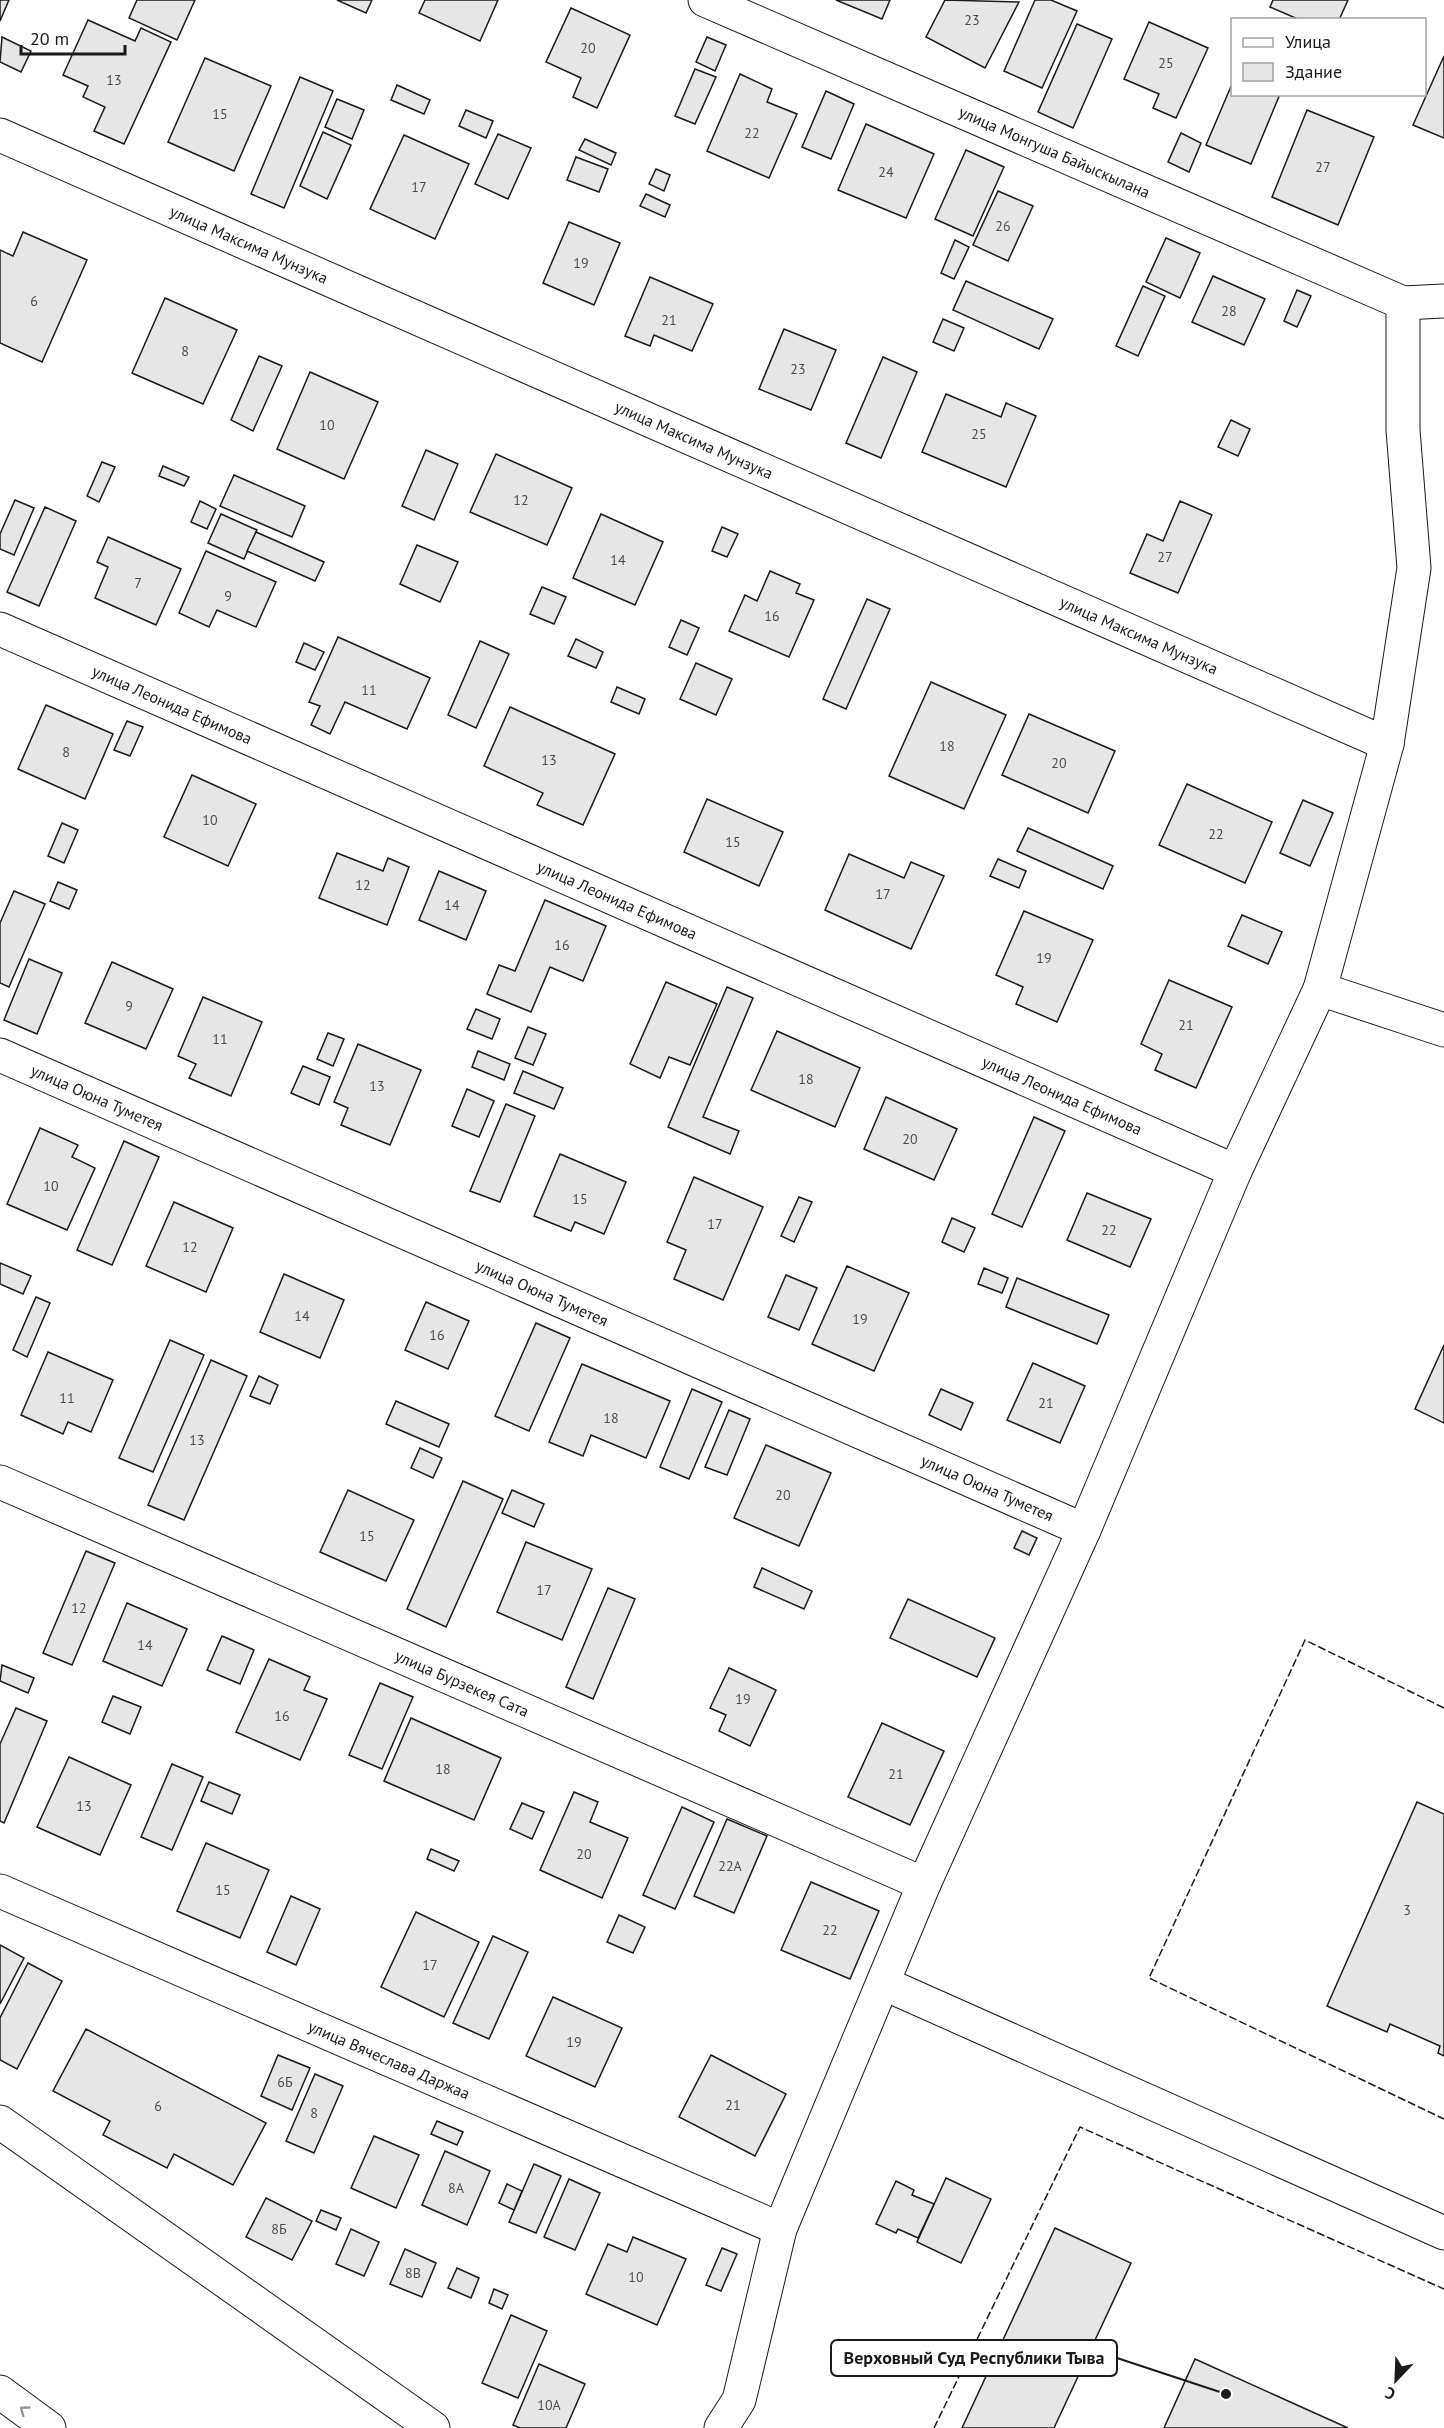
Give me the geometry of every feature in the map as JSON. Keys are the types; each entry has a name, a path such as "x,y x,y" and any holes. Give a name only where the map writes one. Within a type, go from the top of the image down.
{"street":[{"name":"улица Монгуша Байыскылана","path":"705,0 1403,303"},
{"name":"улица Максима Мунзука","path":"0,135 1388,744"},
{"path":"722,2428 739,2400 780,2229 885,1984 924,1884 1084,1530 1235,1172 1320,989 1388,744 1414,568 1403,430 1403,303 1444,301"},
{"name":"улица Леонида Ефимова","path":"0,629 1235,1172"},
{"path":"1320,989 1444,1030"},
{"name":"улица Оюна Туметея","path":"0,1055 1084,1530"},
{"name":"улица Бурзекея Сата","path":"0,1482 924,1884"},
{"name":"улица Вячеслава Даржаа","path":"0,1891 780,2229"},
{"path":"885,1984 1444,2233"},
{"path":"0,2122 433,2428"},
{"path":"0,2392 49,2428"}],"building":[{"path":"0,0 9,0 0,21"},
{"path":"137,0 195,0 177,40 129,18"},
{"path":"337,0 372,0 366,13"},
{"path":"425,0 498,0 480,41 419,13"},
{"path":"836,0 890,0 882,19"},
{"path":"945,0 1019,2 985,68 926,37"},
{"path":"1035,0 1051,0 1077,11 1042,88 1004,71"},
{"path":"1273,0 1348,0 1340,18 1295,18 1270,7"},
{"path":"571,8 630,35 597,108 573,97 581,78 546,62"},
{"path":"88,20 135,41 141,28 171,42 124,144 94,131 105,107 83,97 88,86 63,75"},
{"path":"1149,22 1208,48 1176,118 1153,108 1159,94 1124,79"},
{"path":"1077,24 1112,39 1073,128 1038,112"},
{"path":"2,37 31,51 21,72 0,62"},
{"path":"707,37 726,45 715,71 696,62"},
{"path":"1444,56 1444,138 1413,125"},
{"path":"205,58 271,86 234,171 168,142"},
{"path":"695,69 716,77 695,124 675,116"},
{"path":"740,74 772,89 767,102 797,114 769,178 707,151"},
{"path":"300,77 333,91 284,208 251,194"},
{"path":"397,85 430,100 424,114 391,100"},
{"path":"1231,86 1231,96 1279,96 1251,164 1206,145"},
{"path":"826,91 854,104 831,159 802,147"},
{"path":"337,99 364,110 352,139 325,127"},
{"path":"466,110 493,121 486,138 459,126"},
{"path":"1307,110 1374,137 1338,225 1272,197"},
{"path":"866,124 934,154 906,218 838,190"},
{"path":"323,132 351,145 327,199 300,186"},
{"path":"1181,133 1201,143 1189,172 1168,162"},
{"path":"498,134 531,148 508,199 475,184"},
{"path":"404,135 469,164 435,239 370,209"},
{"path":"585,139 616,153 611,165 579,150"},
{"path":"966,150 1004,167 973,236 935,219"},
{"path":"576,157 608,169 599,192 567,180"},
{"path":"656,169 670,175 664,191 649,184"},
{"path":"998,191 1033,206 1008,261 973,245"},
{"path":"646,194 670,205 665,217 640,206"},
{"path":"569,222 620,243 594,305 543,283"},
{"path":"23,232 87,260 42,362 0,343 0,250 13,256"},
{"path":"1166,238 1200,253 1180,298 1146,282"},
{"path":"955,240 969,247 954,279 941,273"},
{"path":"1213,276 1265,299 1244,345 1192,322"},
{"path":"650,277 713,304 692,351 654,335 650,346 625,336"},
{"path":"966,281 1053,319 1039,349 953,310"},
{"path":"1143,286 1165,296 1138,356 1116,346"},
{"path":"1297,290 1311,296 1297,327 1284,321"},
{"path":"165,298 237,330 203,404 132,373"},
{"path":"943,319 964,328 954,351 933,342"},
{"path":"784,329 836,350 811,410 759,389"},
{"path":"259,356 282,366 253,431 231,420"},
{"path":"883,357 917,372 881,458 846,443"},
{"path":"310,372 378,402 344,479 277,449"},
{"path":"946,394 1001,417 1006,403 1036,416 1006,487 922,452"},
{"path":"1231,420 1250,429 1238,456 1218,447"},
{"path":"426,450 458,464 434,520 402,506"},
{"path":"496,454 572,488 547,545 470,512"},
{"path":"102,462 115,467 99,502 87,496"},
{"path":"163,466 189,477 184,486 159,476"},
{"path":"234,475 305,506 292,537 220,506"},
{"path":"15,500 34,508 14,555 0,549 0,534"},
{"path":"200,501 216,509 207,529 191,522"},
{"path":"1180,501 1212,515 1178,593 1130,573 1147,534 1163,541"},
{"path":"45,507 76,521 39,606 7,592"},
{"path":"221,514 257,530 244,559 208,543"},
{"path":"601,514 663,542 635,605 573,578"},
{"path":"722,527 738,534 727,557 712,551"},
{"path":"256,532 324,562 315,581 247,551"},
{"path":"108,537 181,569 156,625 95,598 108,567 97,562"},
{"path":"417,545 458,562 440,602 400,584"},
{"path":"206,551 276,582 256,627 217,610 209,627 179,613"},
{"path":"770,571 800,584 796,593 814,600 789,657 729,631 745,595 757,601"},
{"path":"542,587 566,597 554,624 530,614"},
{"path":"867,599 890,609 846,709 823,699"},
{"path":"681,620 699,628 687,655 669,647"},
{"path":"338,637 430,678 407,729 345,702 330,734 311,725 320,706 309,702"},
{"path":"576,639 603,652 596,668 568,656"},
{"path":"480,641 509,654 476,728 448,715"},
{"path":"304,643 324,652 315,670 296,662"},
{"path":"696,663 732,679 716,715 680,699"},
{"path":"931,682 1006,715 964,809 889,776"},
{"path":"617,687 645,699 639,714 611,702"},
{"path":"46,705 113,734 85,799 18,769"},
{"path":"510,707 615,754 583,825 537,805 543,793 484,766"},
{"path":"1029,714 1115,751 1088,813 1002,775"},
{"path":"127,721 143,727 130,756 114,750"},
{"path":"192,775 256,804 228,866 164,837"},
{"path":"1187,784 1272,822 1245,883 1159,845"},
{"path":"707,799 783,832 759,886 684,852"},
{"path":"1303,800 1333,813 1310,866 1280,853"},
{"path":"62,823 78,830 64,863 48,856"},
{"path":"1028,828 1113,866 1103,889 1017,851"},
{"path":"337,853 383,871 388,858 409,867 387,925 319,898"},
{"path":"849,854 904,878 911,862 944,876 911,949 825,910"},
{"path":"998,859 1026,871 1019,888 990,876"},
{"path":"439,871 486,891 466,940 419,920"},
{"path":"58,882 77,890 69,909 50,901"},
{"path":"14,891 45,904 9,987 0,983 0,923"},
{"path":"545,900 606,926 583,981 550,967 531,1012 487,994 499,965 515,971"},
{"path":"1024,911 1093,940 1057,1022 1016,1004 1023,987 996,975"},
{"path":"1242,915 1282,932 1268,964 1228,946"},
{"path":"29,959 62,973 37,1034 4,1020"},
{"path":"112,962 173,989 146,1049 85,1023"},
{"path":"1169,980 1232,1007 1196,1088 1155,1070 1162,1054 1141,1044"},
{"path":"666,982 717,1004 690,1065 669,1057 660,1078 630,1064"},
{"path":"727,987 753,998 703,1117 739,1131 730,1154 668,1127"},
{"path":"203,997 262,1022 231,1096 189,1078 196,1064 178,1056"},
{"path":"476,1009 500,1019 492,1039 467,1029"},
{"path":"528,1027 546,1034 533,1065 515,1058"},
{"path":"777,1031 860,1068 835,1127 751,1090"},
{"path":"328,1033 344,1039 333,1066 317,1059"},
{"path":"358,1044 421,1070 390,1145 341,1125 348,1108 334,1102"},
{"path":"478,1051 510,1064 504,1080 472,1067"},
{"path":"303,1066 330,1077 319,1105 291,1093"},
{"path":"523,1071 563,1088 554,1109 514,1093"},
{"path":"467,1089 494,1101 479,1137 452,1126"},
{"path":"886,1097 957,1129 934,1180 864,1149"},
{"path":"506,1104 535,1116 500,1202 470,1191"},
{"path":"1034,1117 1065,1131 1022,1227 992,1214"},
{"path":"40,1128 78,1145 72,1157 95,1168 67,1230 7,1204"},
{"path":"124,1141 159,1157 112,1265 77,1250"},
{"path":"560,1154 626,1182 604,1234 575,1222 571,1231 534,1216"},
{"path":"694,1177 763,1207 723,1300 674,1279 686,1250 667,1242"},
{"path":"1087,1193 1151,1219 1130,1267 1067,1240"},
{"path":"799,1197 812,1202 794,1242 781,1236"},
{"path":"174,1202 233,1228 206,1292 146,1266"},
{"path":"952,1218 975,1228 964,1252 942,1242"},
{"path":"0,1263 31,1276 23,1294 0,1284"},
{"path":"847,1266 909,1293 874,1371 812,1344"},
{"path":"984,1268 1008,1278 1002,1293 978,1284"},
{"path":"284,1274 344,1300 320,1358 260,1332"},
{"path":"786,1275 817,1288 799,1330 768,1317"},
{"path":"1017,1278 1109,1315 1097,1344 1006,1307"},
{"path":"36,1297 50,1303 27,1357 13,1350"},
{"path":"426,1302 469,1321 448,1369 405,1350"},
{"path":"536,1323 570,1338 529,1431 495,1416"},
{"path":"170,1340 204,1355 153,1472 119,1458"},
{"path":"1444,1345 1444,1423 1415,1409"},
{"path":"48,1352 113,1380 91,1432 68,1422 63,1434 21,1415"},
{"path":"211,1360 247,1376 184,1520 148,1505"},
{"path":"1033,1363 1085,1386 1060,1443 1007,1420"},
{"path":"582,1364 670,1401 646,1458 591,1435 583,1456 549,1442"},
{"path":"259,1376 278,1385 270,1404 250,1396"},
{"path":"692,1389 722,1402 689,1479 660,1467"},
{"path":"941,1389 973,1403 961,1430 929,1415"},
{"path":"396,1401 449,1424 439,1447 386,1424"},
{"path":"729,1410 750,1419 727,1475 705,1467"},
{"path":"766,1445 831,1473 799,1546 734,1518"},
{"path":"420,1448 442,1458 433,1478 411,1468"},
{"path":"463,1481 503,1499 446,1627 407,1609"},
{"path":"348,1490 414,1520 386,1581 320,1552"},
{"path":"512,1490 544,1504 534,1527 502,1513"},
{"path":"1022,1531 1037,1538 1029,1555 1014,1548"},
{"path":"526,1542 592,1569 562,1640 497,1612"},
{"path":"86,1551 115,1563 72,1665 43,1653"},
{"path":"762,1568 812,1591 804,1609 754,1587"},
{"path":"608,1588 635,1599 593,1699 566,1687"},
{"path":"908,1599 995,1638 977,1677 890,1638"},
{"path":"127,1603 187,1629 162,1686 103,1661"},
{"path":"222,1636 254,1650 240,1684 207,1670"},
{"path":"269,1659 310,1677 304,1690 327,1699 300,1760 236,1732"},
{"path":"2,1665 34,1678 28,1693 0,1681"},
{"path":"729,1668 776,1690 750,1746 719,1731 726,1715 710,1708"},
{"path":"380,1683 413,1697 382,1769 349,1755"},
{"path":"113,1696 141,1707 130,1734 102,1722"},
{"path":"16,1708 47,1721 4,1823 0,1821 0,1744"},
{"path":"411,1718 501,1758 474,1820 384,1781"},
{"path":"882,1723 944,1751 910,1825 848,1797"},
{"path":"69,1757 131,1785 100,1855 37,1827"},
{"path":"172,1764 203,1777 172,1850 141,1837"},
{"path":"209,1782 240,1795 232,1814 201,1801"},
{"path":"574,1792 598,1802 590,1822 628,1838 602,1898 540,1870"},
{"path":"1417,1802 1444,1814 1444,2056 1438,2053 1440,2046 1390,2024 1387,2032 1327,2006"},
{"path":"522,1803 544,1812 532,1839 510,1829"},
{"path":"682,1807 714,1822 675,1909 643,1895"},
{"path":"727,1819 767,1836 734,1913 694,1896"},
{"path":"206,1843 269,1870 240,1938 177,1911"},
{"path":"431,1849 459,1861 454,1871 427,1859"},
{"path":"811,1882 879,1911 850,1979 781,1950"},
{"path":"291,1896 320,1909 296,1965 267,1952"},
{"path":"416,1912 479,1942 444,2017 381,1987"},
{"path":"619,1915 645,1927 633,1953 607,1942"},
{"path":"493,1936 528,1952 489,2039 453,2023"},
{"path":"0,1945 24,1958 0,2004"},
{"path":"28,1963 62,1981 17,2069 0,2060 0,2018"},
{"path":"553,1997 622,2028 595,2087 526,2056"},
{"path":"86,2029 266,2123 233,2185 174,2154 167,2168 103,2135 110,2121 53,2091"},
{"path":"278,2055 310,2068 292,2110 261,2096"},
{"path":"711,2055 786,2094 755,2156 679,2117"},
{"path":"315,2074 343,2086 314,2153 286,2141"},
{"path":"437,2121 463,2132 457,2145 431,2134"},
{"path":"374,2136 419,2155 396,2208 351,2188"},
{"path":"445,2151 490,2171 467,2225 422,2205"},
{"path":"534,2164 561,2176 536,2233 509,2222"},
{"path":"946,2178 991,2199 961,2263 917,2242"},
{"path":"569,2179 600,2193 575,2250 544,2237"},
{"path":"896,2181 914,2190 912,2195 934,2204 918,2238 898,2229 896,2233 876,2224"},
{"path":"507,2184 522,2191 514,2210 499,2203"},
{"path":"266,2198 312,2221 292,2260 246,2237"},
{"path":"321,2210 341,2218 336,2230 316,2221"},
{"path":"1055,2228 1131,2263 1054,2428 962,2428"},
{"path":"351,2229 379,2242 364,2276 336,2264"},
{"path":"633,2237 686,2259 657,2325 586,2294 608,2244 627,2252"},
{"path":"722,2248 737,2254 721,2291 706,2285"},
{"path":"405,2249 436,2263 422,2297 390,2284"},
{"path":"457,2268 479,2278 471,2298 448,2288"},
{"path":"494,2289 508,2295 502,2309 489,2303"},
{"path":"511,2315 547,2331 518,2398 482,2383"},
{"path":"1195,2359 1348,2428 1164,2428"},
{"path":"539,2364 585,2384 566,2428 520,2428 513,2425"}],"fence":[{"path":"1444,1708 1305,1640 1149,1978 1444,2119"},
{"path":"934,2428 1080,2127 1444,2289"}],"place":[{"name":"Верховный Суд Республики Тыва","path":"1226,2394"}]}
